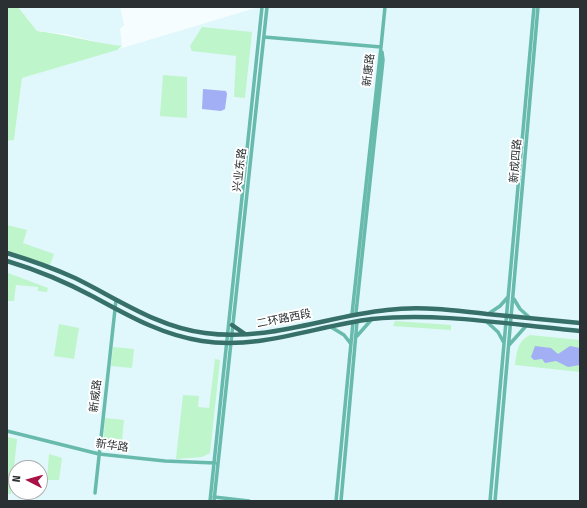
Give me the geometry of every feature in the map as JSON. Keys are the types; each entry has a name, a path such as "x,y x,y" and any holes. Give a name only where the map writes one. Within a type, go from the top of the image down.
{"main road":[{"name":"二环路西段","path":"7,253 73,277 156,319 195,332 246,335 270,332 354,314 389,310 422,309 529,317 580,323"},
{"name":"二环路西段","path":"7,261 50,276 139,322 185,338 228,343 278,338 355,322 424,318 580,331"},
{"path":"232,324 246,335"}],"street":[{"name":"兴业东路","path":"229,335 262,7"},
{"name":"兴业东路","path":"229,335 232,324 267,7"},
{"name":"新康路","path":"354,314 383,60 381,47 385,7"},
{"name":"新成四路","path":"511,296 534,7"},
{"name":"新成四路","path":"507,345 538,7"},
{"path":"264,37 381,47"},
{"path":"488,314 511,296 520,309 529,317"},
{"name":"新威路","path":"95,493 116,300"},
{"path":"356,337 372,320"},
{"path":"341,501 356,337 355,322"},
{"path":"336,501 351,344 355,322"},
{"path":"486,322 498,332 507,345 495,501"},
{"path":"330,326 344,335 351,344"},
{"path":"490,501 507,345 526,326"},
{"path":"229,335 216,463 214,499 249,501"},
{"name":"新华路","path":"7,432 99,454 165,461 216,463"},
{"path":"210,501 216,463"}],"shaded area":[{"path":"18,7 120,7 124,25 120,29 122,46 106,44 65,34 37,31"},
{"path":"259,7 580,7 580,501 7,501 7,141 14,140 22,78"}],"green space":[{"path":"7,7 18,7 37,31 122,46 117,50 22,78 14,140 7,141"},
{"path":"202,27 252,32 245,98 234,97 236,56 192,51 190,46"},
{"path":"163,75 187,77 187,118 160,116"},
{"path":"7,225 27,230 23,243 54,254 50,265 7,251"},
{"path":"8,273 48,288 47,292 38,291 38,287 16,285 14,301 7,301"},
{"path":"395,321 451,325 451,330 393,326"},
{"path":"59,324 79,328 74,359 54,356"},
{"path":"530,335 580,340 580,372 515,365 517,351 522,340"},
{"path":"113,347 134,349 132,368 111,366"},
{"path":"215,359 220,360 210,453 202,457 176,459 183,395 199,396 198,407 209,408"},
{"path":"105,418 124,420 121,451 103,447"},
{"path":"7,437 17,439 15,460 8,460 7,494"},
{"path":"49,454 62,458 59,480 48,480"}],"water":[{"path":"203,89 226,91 225,109 221,111 202,109"},
{"path":"535,346 551,348 558,354 570,346 580,348 580,365 568,367 556,361 545,363 542,359 534,360 531,357"}]}
